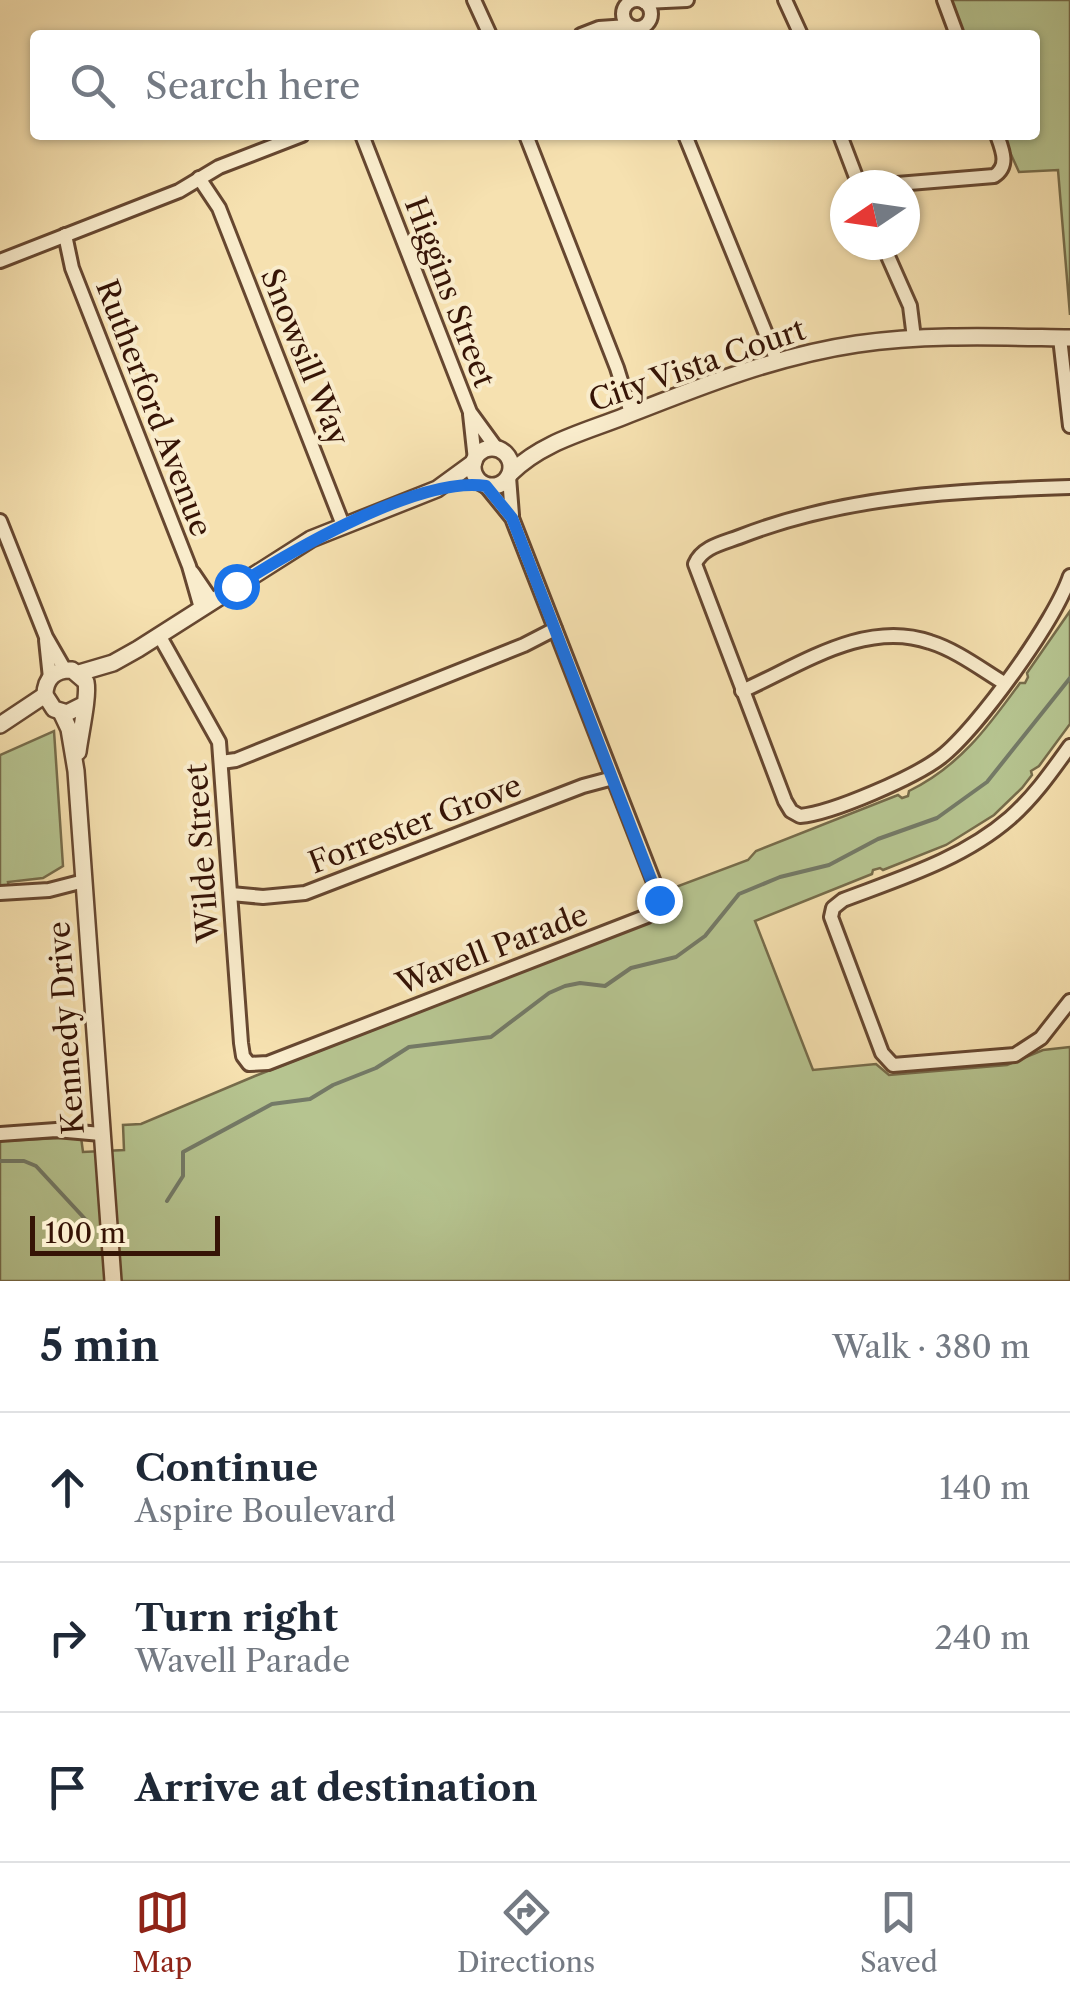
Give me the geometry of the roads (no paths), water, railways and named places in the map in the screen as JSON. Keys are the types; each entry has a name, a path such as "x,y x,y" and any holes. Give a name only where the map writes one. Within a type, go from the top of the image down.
{"street":[{"path":"474,0 486,30"},
{"path":"788,0 799,30"},
{"path":"944,0 956,30"},
{"path":"595,30 633,2 683,1"},
{"path":"600,28 642,28 683,1"},
{"path":"633,2 650,9 650,25"},
{"path":"633,2 633,30"},
{"path":"0,261 179,191 205,174 290,140"},
{"name":"Higgins Street","path":"364,140 470,412 474,461"},
{"path":"528,140 635,412"},
{"path":"687,140 772,363"},
{"path":"842,140 854,170"},
{"path":"920,182 998,174 1004,159 998,140"},
{"name":"Snowsill Way","path":"205,174 343,526"},
{"name":"Rutherford Avenue","path":"61,237 206,604"},
{"path":"889,260 901,290 910,339"},
{"name":"City Vista Court","path":"546,446 772,363 827,350 953,336 1067,341"},
{"path":"1067,341 1070,426"},
{"name":"Higgins Street","path":"470,412 499,449"},
{"path":"437,489 500,486 546,446"},
{"path":"4,723 53,698 72,672 112,663 311,539 437,489 486,449 546,446"},
{"path":"499,449 511,462 510,475"},
{"path":"474,461 474,475 485,485"},
{"name":"Wavell Parade","path":"237,990 243,1056 249,1064 262,1066 647,916 656,908 658,895 512,518 510,475"},
{"path":"1070,479 832,507 759,529 702,552 695,564 788,808 800,816 852,799 928,766 963,736 1055,610 1070,576"},
{"name":"Wavell Parade","path":"485,485 512,518"},
{"path":"1032,486 1070,487"},
{"path":"0,521 46,637 72,672 86,682 85,700"},
{"path":"220,756 251,752 556,633"},
{"path":"740,687 882,635 928,641 1001,687"},
{"path":"46,637 53,698 73,712 112,663"},
{"name":"Wilde Street","path":"155,638 215,732 237,990"},
{"name":"Kennedy Drive","path":"53,698 69,729 76,771 113,1281"},
{"name":"Kennedy Drive","path":"76,771 85,700"},
{"path":"1070,746 1023,806 987,836 941,862 843,900 833,908 831,917 882,1053 893,1065 1015,1055 1041,1038 1070,1000"},
{"name":"Forrester Grove","path":"231,899 312,892 612,773"},
{"path":"0,893 84,888"},
{"path":"0,1134 100,1128"}],"waterway":[{"path":"167,1201 183,1176 183,1152 272,1104 310,1099 376,1068 409,1047 491,1037 549,993 565,986 605,986 631,968 676,957 705,936 739,894 780,877 829,865 878,839 937,818 987,782 1070,678"},
{"path":"0,1161 24,1161 36,1166 86,1220"}]}
